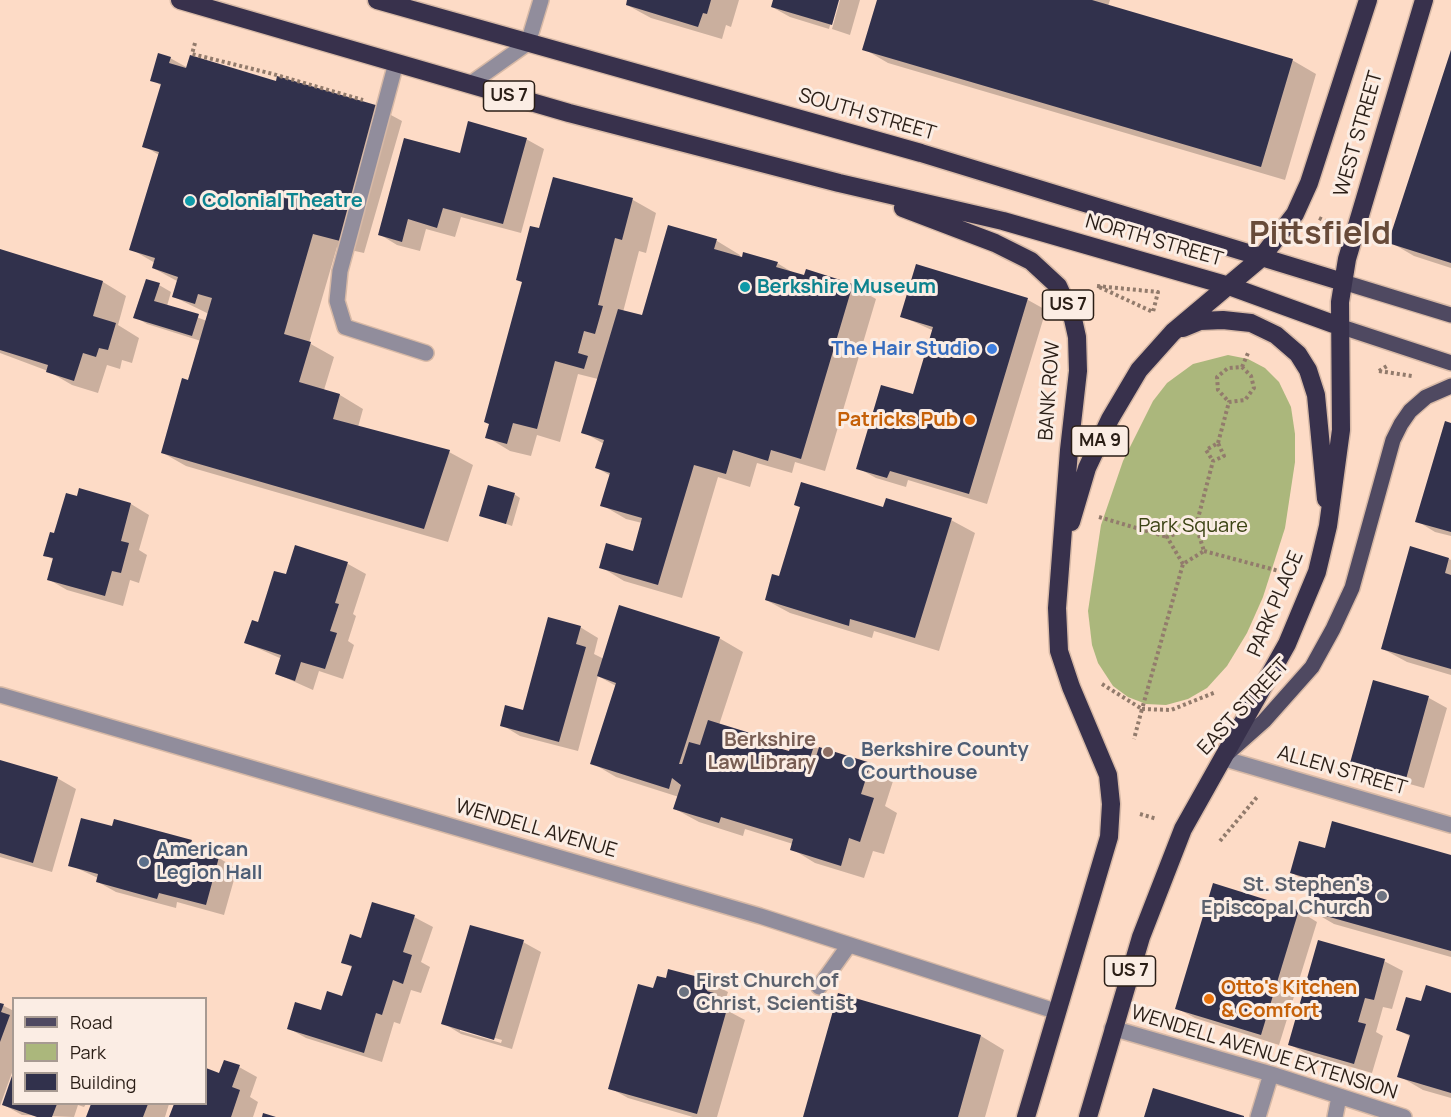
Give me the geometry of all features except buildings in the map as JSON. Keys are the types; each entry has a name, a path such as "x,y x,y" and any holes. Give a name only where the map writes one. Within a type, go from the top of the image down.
{"highway":[{"name":"US 7","path":"180,0 470,84 839,183"},
{"name":"SOUTH STREET","path":"377,0 921,153 1343,282"},
{"name":"WEST STREET","path":"1261,258 1295,214 1309,183 1368,0"},
{"name":"WEST STREET","path":"1343,282 1353,237 1424,0"},
{"name":"BANK ROW","path":"839,183 1013,250 1047,273 1058,286 1073,319 1078,352 1057,609 1059,651 1071,687 1108,775 1111,804 1110,826 1102,866 1058,1012"},
{"name":"NORTH STREET","path":"839,183 1003,221 1229,286 1339,326"},
{"name":"BANK ROW","path":"1061,568 1070,523 1087,468 1105,429 1138,370 1173,332 1261,258"},
{"name":"PARK PLACE","path":"1222,759 1287,644 1317,572 1328,526 1341,430 1339,326 1343,282"},
{"name":"BANK ROW","path":"1173,332 1200,321 1223,320 1251,323 1276,335 1298,354"},
{"name":"PARK PLACE","path":"1298,354 1308,370 1316,395 1328,526"},
{"name":"EAST STREET","path":"1088,1117 1112,1028 1162,880 1184,828 1222,759"},
{"name":"US 7","path":"1026,1117 1058,1012"}],"main road":[{"path":"1343,282 1451,315"},
{"name":"NORTH STREET","path":"1339,326 1451,363"},
{"name":"EAST STREET","path":"1222,759 1264,722 1312,667 1352,588 1394,441 1401,424 1410,411 1426,397 1451,386"}],"street":[{"path":"470,84 528,43 541,0"},
{"path":"396,63 340,271 337,301 345,327 426,353"},
{"name":"WENDELL AVENUE","path":"0,695 760,916 1058,1012"},
{"name":"ALLEN STREET","path":"1222,759 1451,825"},
{"path":"819,987 849,945"},
{"name":"WENDELL AVENUE EXTENSION","path":"1112,1028 1271,1074 1404,1117"},
{"path":"1258,1117 1271,1074"},
{"path":"1335,1117 1340,1097"}],"path":[{"path":"195,43 192,54 273,74 369,102"},
{"path":"1318,218 1332,224"},
{"path":"1097,286 1158,292 1153,312 1125,299 1097,286"},
{"path":"1242,367 1248,353"},
{"path":"1242,367 1251,376 1254,388 1245,400 1229,402 1218,390 1217,377 1228,368 1242,367"},
{"path":"1378,371 1413,377"},
{"path":"1213,461 1224,456 1218,443 1229,402"},
{"path":"1204,551 1196,526 1213,461 1206,450 1218,443"},
{"path":"1099,517 1167,537 1196,526"},
{"path":"1167,537 1183,564"},
{"path":"1134,739 1183,564 1204,551 1279,571"},
{"path":"1102,684 1142,709 1171,710 1216,692"},
{"path":"1220,841 1257,797"},
{"path":"1140,814 1157,819"}],"green space":[{"name":"Park Square","path":"1228,355 1248,359 1265,368 1279,382 1291,407 1295,434 1295,462 1285,528 1263,597 1247,633 1227,666 1207,688 1188,699 1166,705 1146,704 1128,697 1113,686 1098,663 1092,645 1088,611 1101,525 1123,461 1153,401 1167,383 1193,364"}],"place":[{"name":"Colonial Theatre","path":"190,201"},
{"name":"Berkshire Museum","path":"745,287"},
{"name":"The Hair Studio","path":"992,349"},
{"name":"Patricks Pub","path":"970,420"},
{"name":"Berkshire Law Library","path":"828,752"},
{"name":"Berkshire County Courthouse","path":"849,762"},
{"name":"American Legion Hall","path":"144,862"},
{"name":"St. Stephen's Episcopal Church","path":"1382,896"},
{"name":"First Church of Christ, Scientist","path":"684,992"},
{"name":"Otto's Kitchen & Comfort","path":"1209,999"}],"district":[{"name":"Pittsfield","path":"1320,235"}]}
